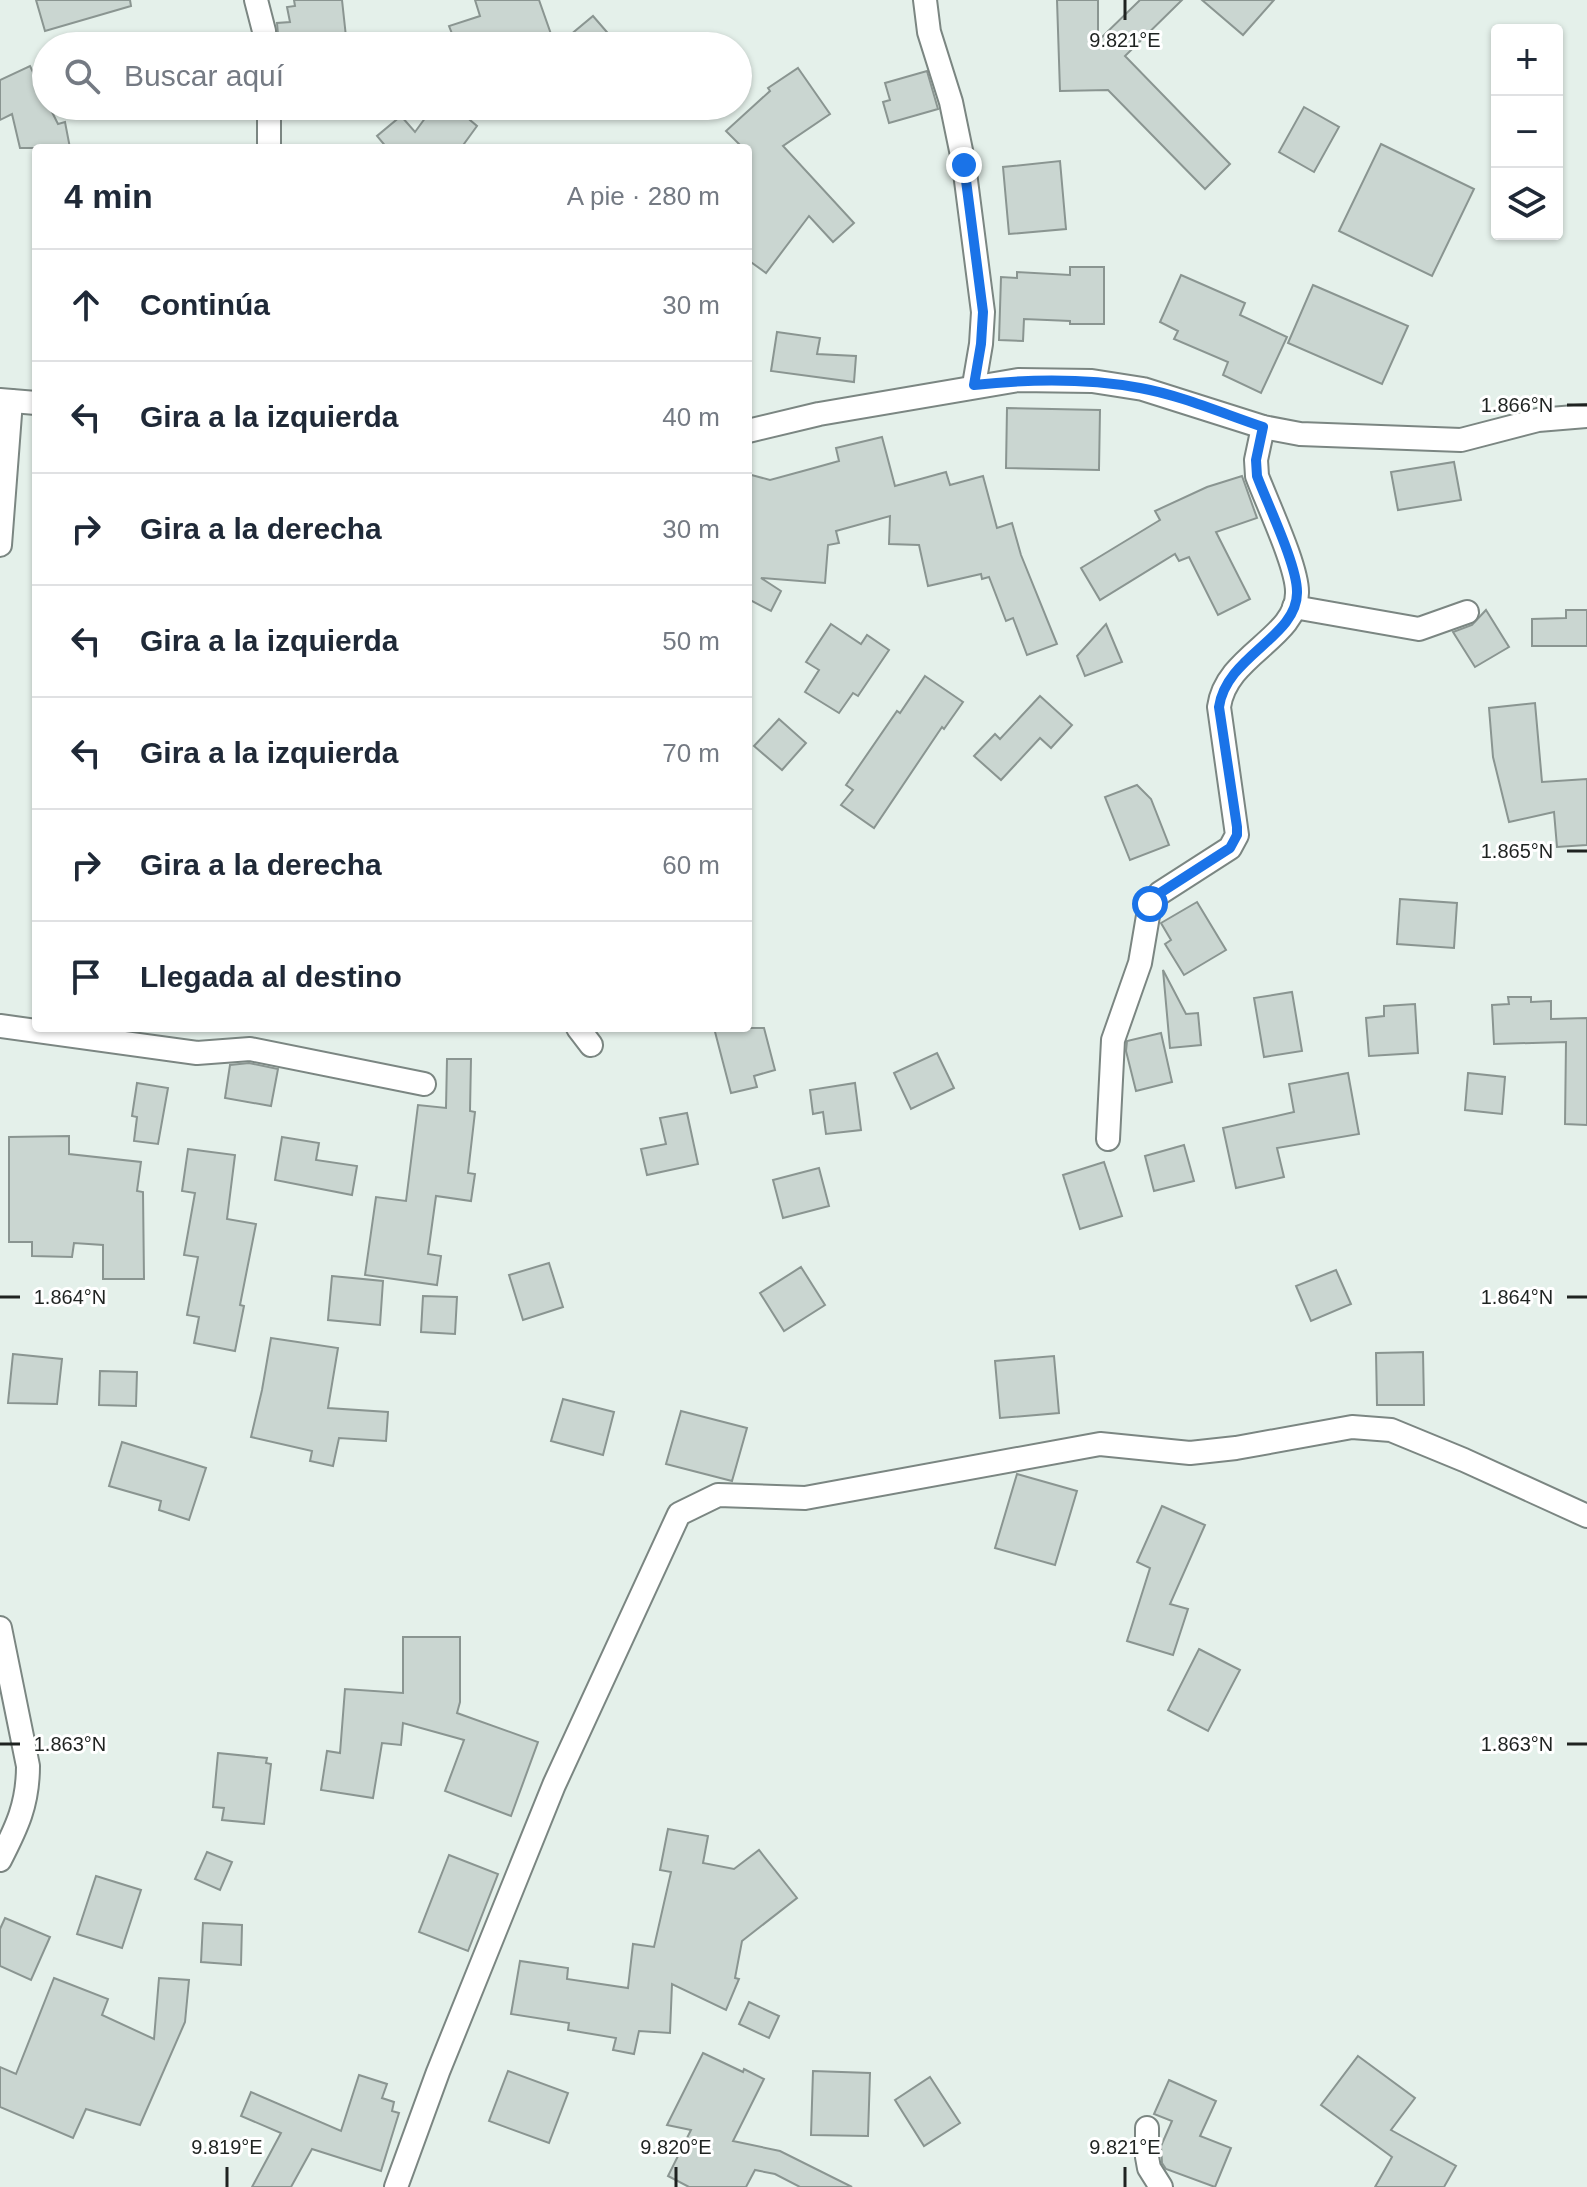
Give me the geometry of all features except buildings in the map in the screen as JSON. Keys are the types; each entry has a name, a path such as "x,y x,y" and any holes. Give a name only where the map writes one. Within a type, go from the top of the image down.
{"street":[{"path":"256,0 262,32"},
{"path":"925,0 929,32 951,102 964,165 981,297 981,344 974,385"},
{"path":"269,120 269,144"},
{"path":"752,430 819,414 974,385 1018,380 1092,381 1143,389 1263,427 1300,434 1461,440 1538,420 1587,416"},
{"path":"0,545 5,400 32,403"},
{"path":"1108,1139 1113,1040 1140,963 1150,904 1160,893 1230,848 1237,835 1219,707 1221,694 1228,679 1289,619 1298,592 1292,567 1257,476 1256,460 1263,427"},
{"path":"1294,607 1419,629 1467,612"},
{"path":"0,1026 32,1030"},
{"path":"44,1032 197,1053 250,1049 424,1084"},
{"path":"396,2187 438,2072 554,1785 679,1514 718,1495 805,1498 1100,1444 1190,1453 1352,1427 1391,1430 1587,1516"},
{"path":"0,1628 28,1766 28,1789 23,1813 0,1860"},
{"path":"1147,2128 1149,2168 1161,2187"}],"route":[{"path":"964,165 983,312 974,385 1018,380 1092,381 1143,389 1263,427 1256,460 1257,476 1292,567 1298,592 1295,605 1289,619 1228,679 1221,694 1219,707 1237,827 1235,841 1230,848 1160,893 1150,904"}]}
